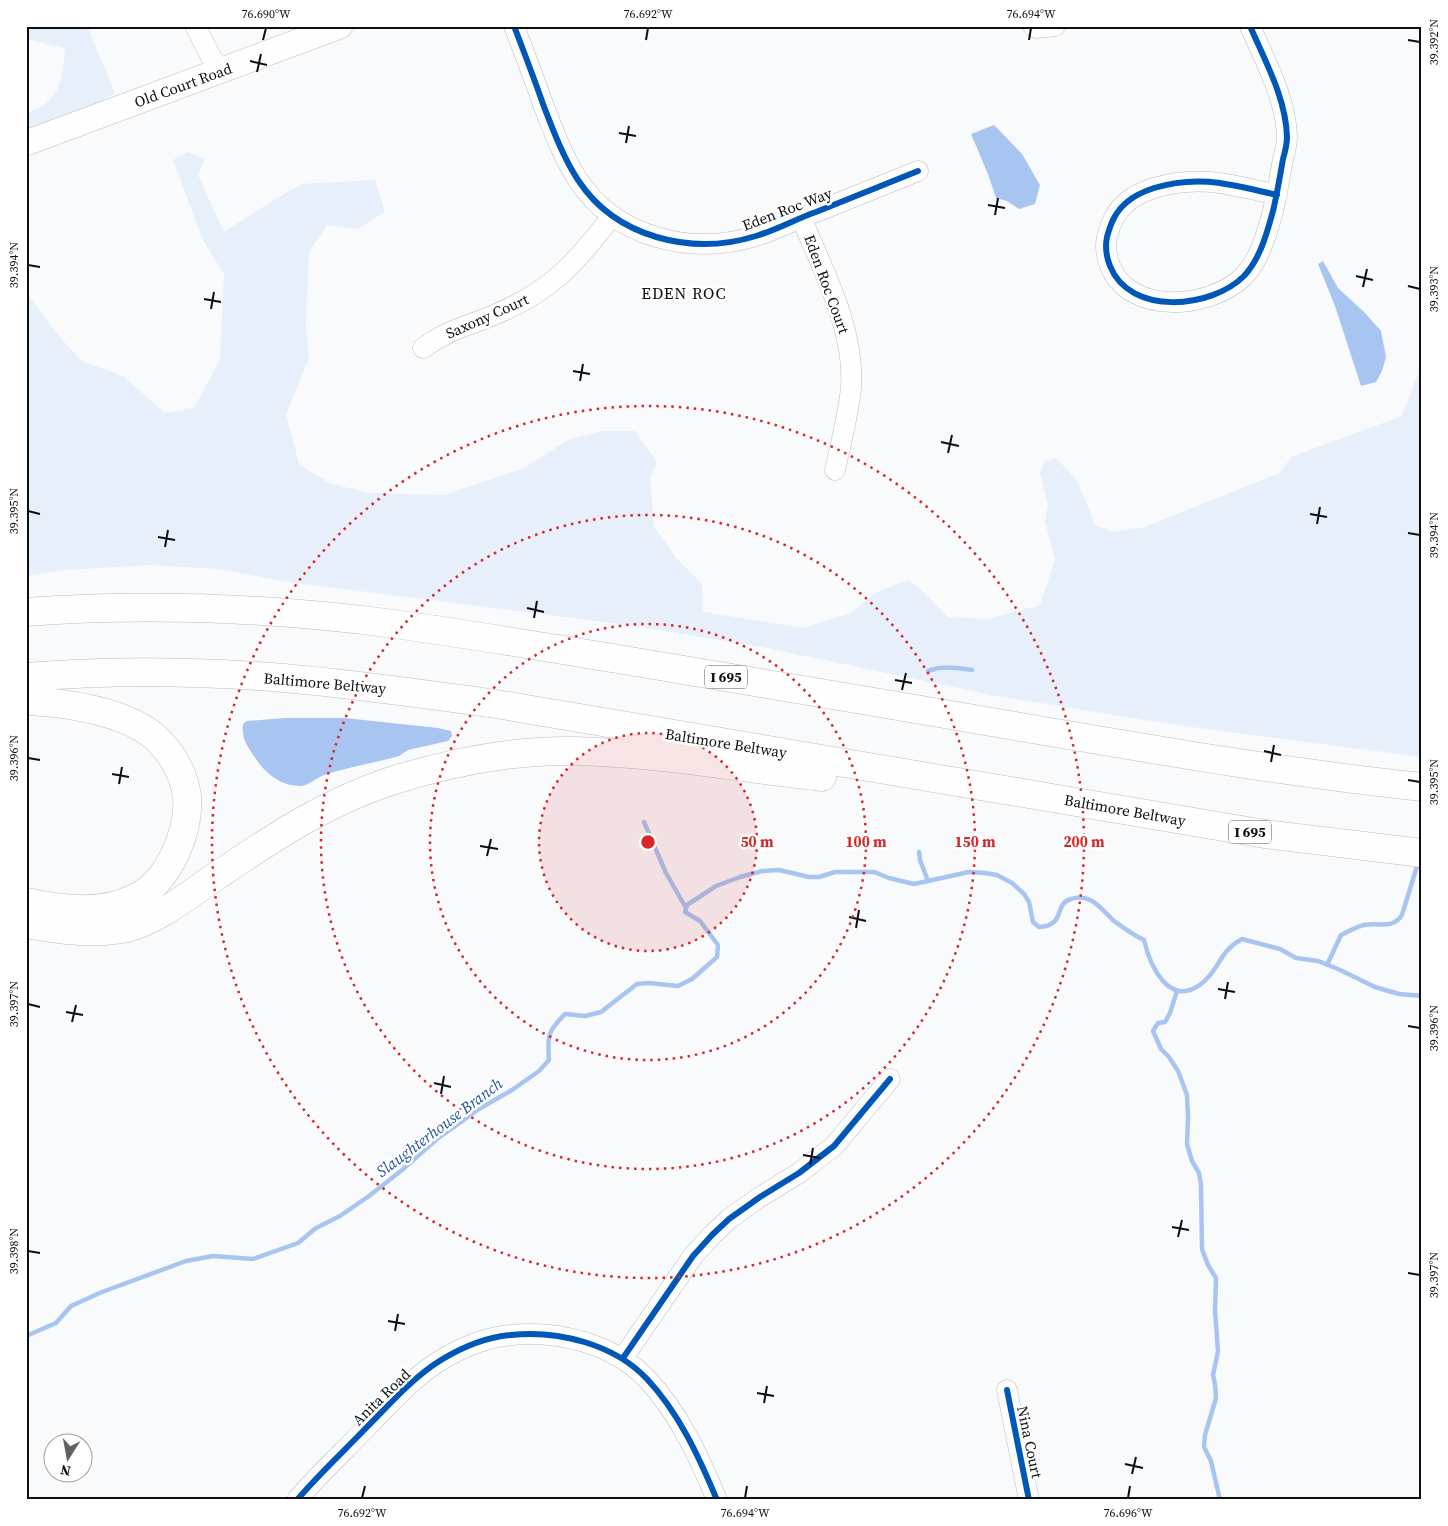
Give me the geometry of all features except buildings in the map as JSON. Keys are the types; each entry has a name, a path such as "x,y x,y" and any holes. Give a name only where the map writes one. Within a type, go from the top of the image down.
{"highway":[{"name":"I 695","path":"26,612 178,607 283,613 392,624 728,677 1174,753 1356,780 1422,787"},
{"name":"Baltimore Beltway","path":"26,677 63,674 175,673 283,678 386,689 490,703 1265,834 1422,853"},
{"path":"26,702 93,710 126,720 143,729 157,739 171,754 181,773 187,797 182,839 168,868 153,885 138,896 119,904 93,910 54,908 26,902"},
{"path":"26,924 60,930 88,932 110,931 129,927 152,918 295,824 357,794 388,782 429,770 509,755 573,751 613,753 1147,814"}],"main road":[{"name":"Old Court Road","path":"26,143 340,26"}],"street":[{"path":"195,26 219,72"},
{"name":"Eden Roc Way","path":"514,26 556,137 565,158 578,180 590,196 612,216 638,231 663,240 709,245 757,236 918,171"},
{"path":"1033,26 1036,28 1055,26"},
{"path":"1250,26 1280,98 1286,121 1287,139 1277,195 1268,231 1256,259 1244,276 1223,291 1206,298 1184,302 1160,301 1136,295 1124,287 1114,276 1107,258 1106,244 1110,225 1118,210 1131,198 1148,190 1185,181 1210,181 1277,195"},
{"name":"Saxony Court","path":"423,348 444,335 496,315 547,286 568,270 612,216"},
{"name":"Eden Roc Court","path":"801,217 838,306 846,332 850,359 851,387 834,470"},
{"path":"622,1358 693,1256 712,1235 760,1197 799,1173 834,1146 890,1079"},
{"name":"Anita Road","path":"297,1500 394,1400 440,1361 465,1348 487,1340 510,1335 538,1334 567,1337 592,1345 622,1358 646,1378 663,1398 682,1427 717,1500"},
{"name":"Nina Court","path":"1007,1390 1029,1500"}],"shaded area":[{"path":"26,26 87,26 115,93 39,135 26,138 26,113 47,103 58,88 63,70 65,48 26,39"},
{"path":"187,152 205,159 198,175 224,232 302,184 375,180 385,212 357,229 327,225 309,252 306,326 309,358 286,414 299,464 329,483 368,493 445,495 522,469 570,439 602,431 635,431 657,462 650,478 654,527 677,559 702,584 703,612 803,628 849,614 877,592 908,580 948,617 987,619 1040,605 1055,559 1045,521 1048,505 1040,473 1045,461 1056,458 1077,480 1095,525 1113,532 1145,527 1280,473 1291,457 1402,416 1419,372 1422,344 1422,757 1176,725 992,695 762,647 636,626 288,582 219,569 151,565 65,570 26,576 26,292 53,329 81,361 123,376 165,413 194,408 220,360 224,274 203,240 173,160"}],"water":[{"path":"994,125 1022,154 1040,185 1035,204 1019,209 1007,201 996,198 971,134"},
{"path":"1323,261 1338,288 1381,331 1386,357 1376,382 1361,386 1335,306 1318,264"},
{"path":"285,718 345,718 438,728 451,731 452,736 448,741 408,750 399,756 333,772 300,786 280,781 264,770 244,739 243,724 247,721"}],"waterway":[{"path":"928,671 944,668 972,670"},
{"path":"644,822 666,873 686,908"},
{"path":"919,852 928,881"},
{"path":"1327,965 1341,935 1364,925 1390,924 1398,920 1402,915 1418,863"},
{"name":"Slaughterhouse Branch","path":"26,1336 56,1323 71,1306 102,1292 186,1261 213,1256 253,1259 298,1243 316,1228 340,1216 369,1196 437,1139 479,1109 512,1090 539,1071 549,1060 548,1045 550,1034 565,1014 585,1016 601,1012 637,984 649,983 678,986 692,979 717,957 718,945 700,921 685,912 687,905 716,886 762,871 779,870 809,877 819,877 835,872 874,872 914,884 969,872 997,875 1012,883 1024,894 1029,902 1033,922 1039,927 1048,925 1057,919 1062,905 1066,902 1078,897 1084,898 1096,903 1114,921 1144,940 1156,972 1170,987 1179,991 1190,990 1201,984 1212,973 1223,955 1242,939 1280,949 1296,958 1318,961 1375,987 1399,994 1422,996"},
{"path":"1177,991 1165,1022 1158,1023 1153,1031 1161,1049 1178,1071 1187,1095 1187,1144 1192,1161 1199,1173 1201,1185 1202,1249 1208,1265 1216,1278 1215,1311 1218,1351 1213,1375 1216,1398 1205,1435 1204,1447 1211,1461 1220,1500"}],"cycle path":[{"path":"514,26 555,133 578,180 594,200 613,216 634,228 657,237 707,244 732,242 756,236 918,171"},
{"path":"1250,26 1279,94 1286,122 1287,137 1286,148 1283,159 1277,192 1276,198 1273,211 1259,254 1244,276 1230,287 1192,301 1152,300 1135,293 1120,282 1110,266 1106,244 1112,222 1123,205 1133,197 1144,192 1171,184 1201,181 1216,182 1261,191 1277,195"},
{"path":"623,1358 693,1256 712,1235 729,1219 799,1173 834,1146 890,1079"},
{"path":"297,1500 392,1401 430,1367 457,1351 474,1344 502,1336 529,1334 566,1337 584,1342 602,1348 634,1367 647,1379 669,1406 687,1436 717,1500"},
{"path":"1007,1390 1029,1500"}],"district":[{"name":"EDEN ROC","path":"684,293"}]}
